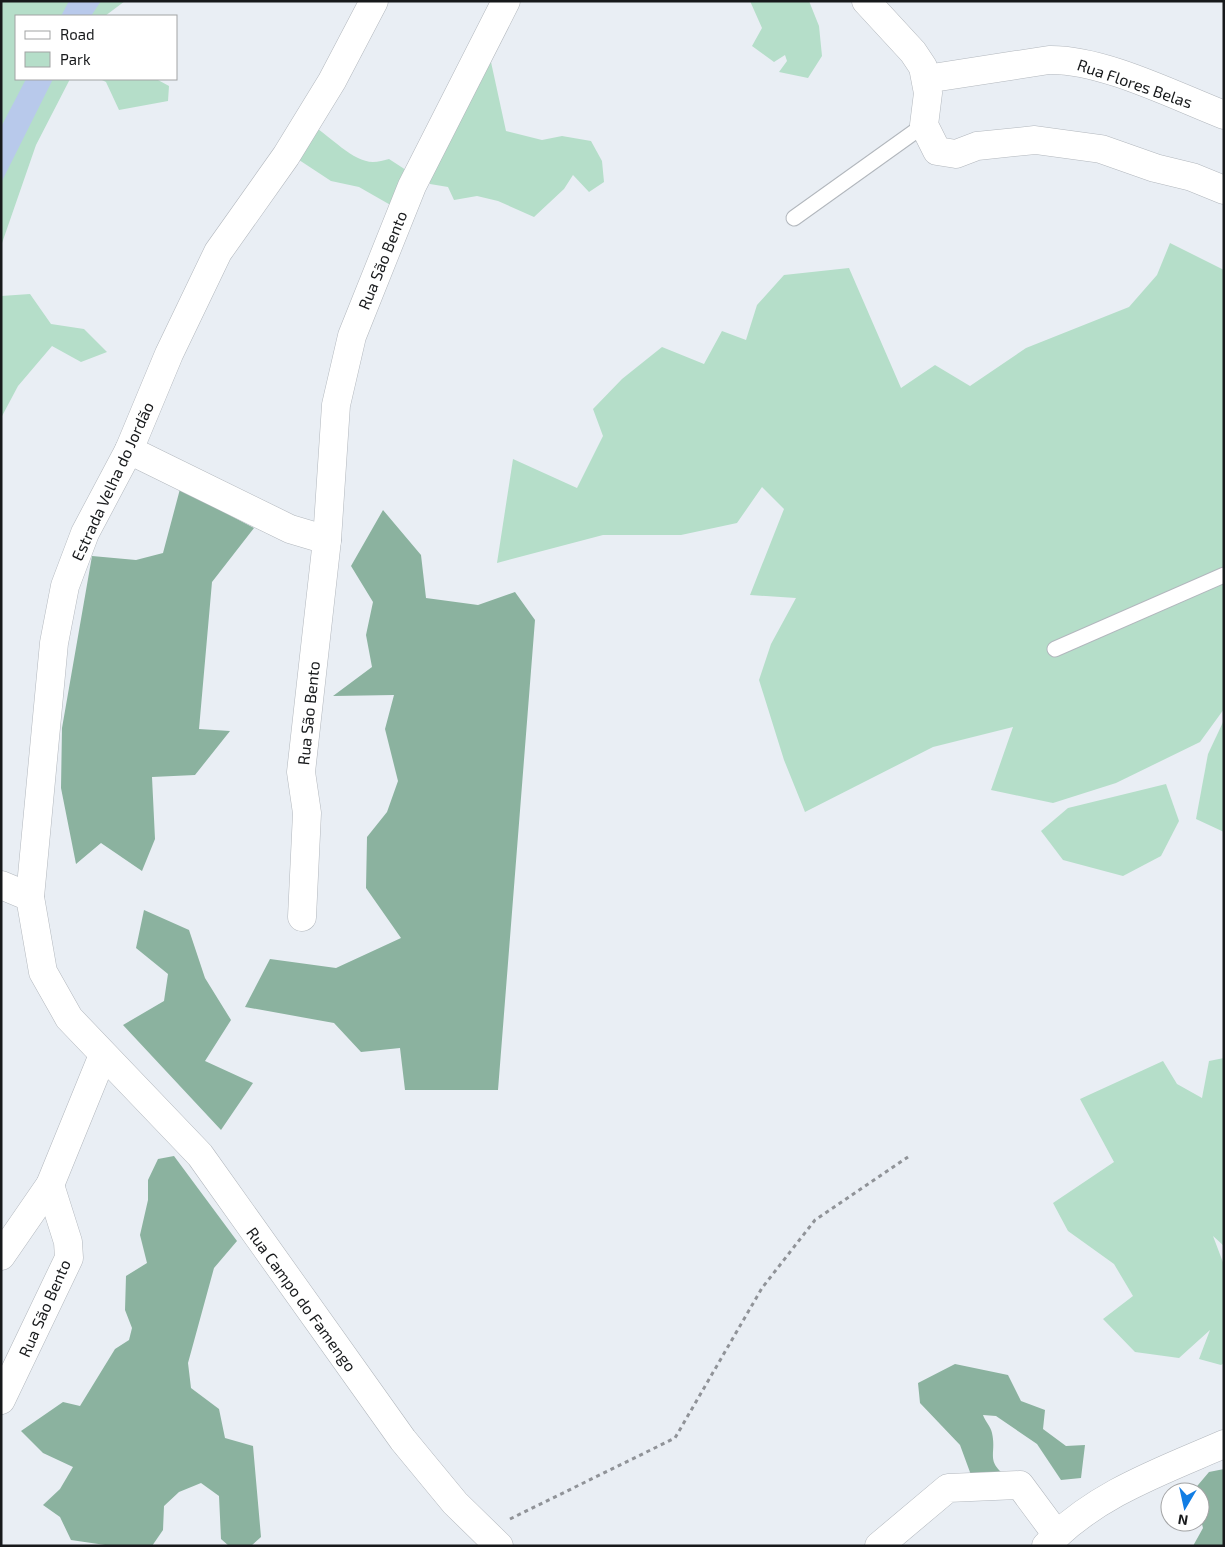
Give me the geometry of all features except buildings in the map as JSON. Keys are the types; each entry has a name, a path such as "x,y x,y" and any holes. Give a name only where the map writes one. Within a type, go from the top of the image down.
{"street":[{"name":"Estrada Velha do Jordão","path":"103,1055 69,1018 43,972 30,897 54,643 65,586 85,533 129,450 169,354 218,252 286,156 332,81 374,1"},
{"name":"Rua São Bento","path":"302,917 307,813 301,772 327,540 336,404 352,336 412,186 506,1"},
{"path":"866,1 913,52 923,67 928,93 924,125 937,151 956,154 977,146 1035,140 1101,149 1155,168 1192,177 1224,190"},
{"name":"Rua Flores Belas","path":"926,79 1049,60 1068,60 1098,66 1224,114"},
{"path":"129,450 290,529 327,540"},
{"path":"1,885 30,897"},
{"path":"1,1256 50,1185 103,1055"},
{"name":"Rua Campo do Famengo","path":"103,1055 200,1155 403,1440 455,1503 492,1539"},
{"name":"Rua São Bento","path":"1,1400 69,1258 68,1242 50,1185"},
{"path":"879,1546 948,1488 1020,1484 1052,1540 1085,1511 1126,1488 1224,1444"}],"lane":[{"path":"794,218 924,125"},
{"path":"1055,649 1224,575"}],"path":[{"path":"492,1539 675,1438 762,1288 815,1220 908,1157"}],"green space":[{"path":"1,1 125,1 106,15 15,15 15,80 69,80 36,145 1,246"},
{"path":"750,1 809,1 819,26 822,56 808,78 779,72 787,61 785,55 774,62 752,46 762,28"},
{"path":"491,62 506,131 542,140 562,136 591,141 602,161 604,182 589,192 573,175 564,189 534,217 498,201 477,196 454,200 448,187 430,184 428,172"},
{"path":"102,80 158,80 169,86 168,101 119,110 106,82"},
{"path":"312,125 358,158 373,162 389,159 409,172 394,207 359,187 331,181 293,156"},
{"path":"1170,243 1224,270 1224,709 1200,742 1116,783 1053,803 991,790 1013,727 933,747 805,812 784,760 759,680 771,644 796,598 750,595 784,509 762,487 737,523 681,535 603,535 497,563 513,459 577,488 603,436 593,409 622,379 662,347 704,364 722,331 746,340 757,305 784,275 849,268 901,388 935,365 970,386 1026,348 1129,307 1157,275"},
{"path":"30,294 51,324 84,329 107,352 81,362 52,346 18,386 1,418 1,296"},
{"path":"180,489 254,528 212,582 199,729 230,731 195,775 152,777 155,839 142,871 101,843 76,864 61,788 62,728 92,556 136,560 163,553"},
{"path":"383,510 421,555 426,598 478,605 515,592 535,620 498,1090 405,1090 400,1048 361,1052 334,1023 245,1007 270,959 336,968 401,938 366,888 367,837 387,812 398,781 385,729 394,695 333,696 372,667 366,635 373,602 351,566"},
{"path":"1224,720 1224,832 1196,819 1208,754"},
{"path":"1166,784 1179,821 1161,856 1123,876 1063,860 1041,831 1068,808"},
{"path":"144,910 189,930 205,978 231,1020 205,1061 253,1083 221,1130 123,1025 164,1001 168,974 136,948"},
{"path":"1224,1058 1224,1246 1213,1236 1224,1265 1224,1363 1221,1365 1199,1359 1210,1330 1179,1358 1135,1352 1103,1319 1133,1296 1114,1264 1068,1231 1053,1203 1114,1162 1080,1099 1163,1061 1177,1084 1202,1098 1209,1061"},
{"path":"174,1156 237,1241 214,1268 188,1363 191,1388 219,1409 225,1438 253,1446 261,1537 251,1546 229,1546 221,1539 219,1496 201,1483 179,1492 164,1506 163,1530 152,1546 112,1546 71,1540 60,1517 43,1505 60,1489 73,1467 43,1453 21,1431 63,1402 80,1406 115,1349 129,1340 132,1328 125,1310 126,1276 147,1263 140,1235 148,1200 148,1180 158,1159"},
{"path":"955,1364 1008,1375 1021,1401 1045,1410 1043,1429 1066,1446 1085,1445 1081,1478 1061,1480 1037,1444 996,1416 983,1415 992,1433 993,1457 996,1467 1009,1478 978,1494 960,1445 920,1403 918,1383"},
{"path":"1224,1469 1224,1546 1193,1546 1201,1532 1210,1532 1210,1482 1201,1482 1209,1472"}],"water":[{"path":"69,1 101,1 92,15 62,15"},
{"path":"25,80 52,80 1,183 1,127"}]}
